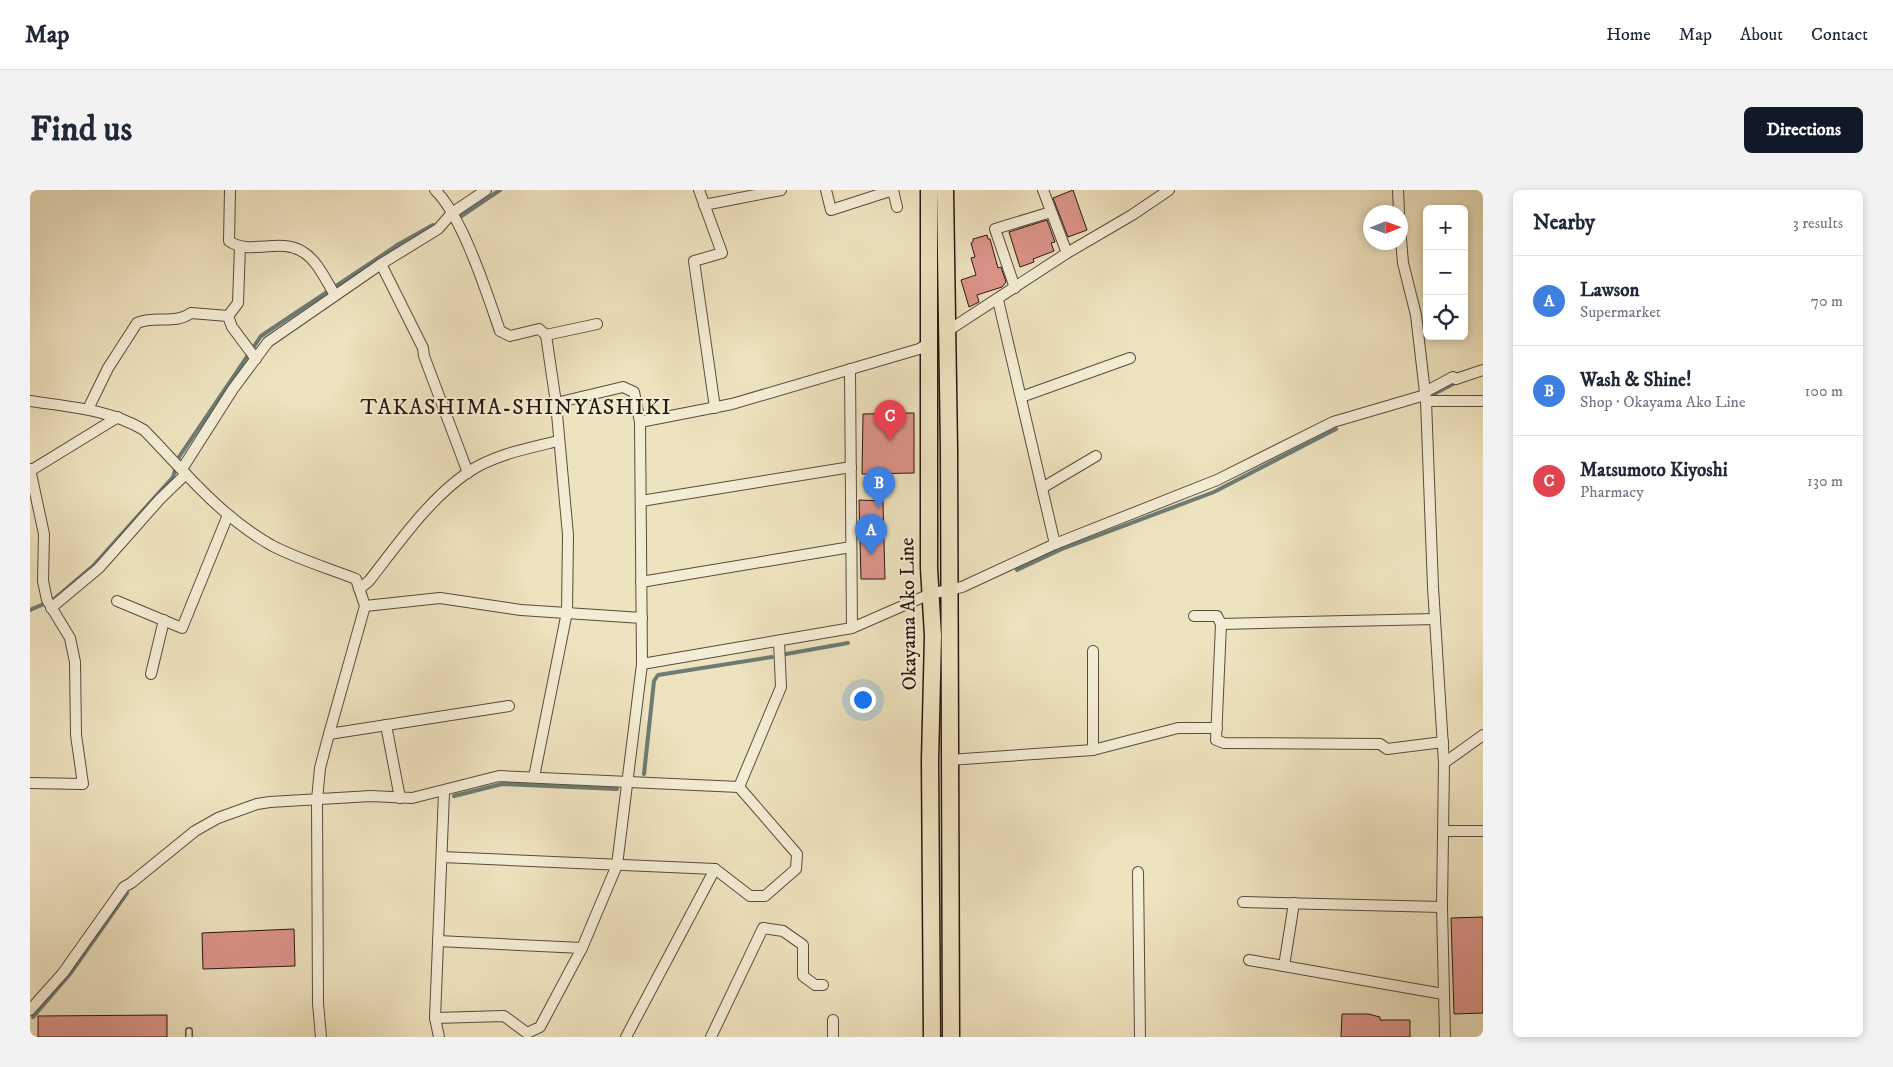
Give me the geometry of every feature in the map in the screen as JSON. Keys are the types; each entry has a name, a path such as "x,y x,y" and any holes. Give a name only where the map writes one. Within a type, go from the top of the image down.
{"main road":[{"name":"Okayama Ako Line","path":"929,190 931,342 930,594 933,636 930,760 932,1037"},
{"name":"Okayama Ako Line","path":"945,190 951,1037"}],"street":[{"path":"230,190 229,241 240,247 275,245 303,252 312,260 333,291"},
{"path":"435,190 452,212 484,286 500,332 510,336 539,329 546,335 556,403 568,535 566,612 534,777"},
{"path":"49,604 99,568 160,498 253,354 333,291 438,229 452,212 486,190"},
{"path":"698,190 722,253 694,261 715,408"},
{"path":"704,205 781,190"},
{"path":"826,190 831,210 892,190 897,206"},
{"path":"1043,190 1067,253"},
{"path":"946,332 998,300 1067,253 1132,215 1169,190"},
{"path":"1398,190 1399,205"},
{"path":"1015,288 995,229 1051,212"},
{"path":"228,316 238,304 240,247"},
{"path":"1402,250 1403,263 1416,315 1425,396 1435,619 1444,763 1442,907 1445,1037"},
{"path":"381,264 423,348 424,356 468,473"},
{"path":"998,300 1055,544"},
{"path":"88,409 108,368 137,323 143,320 183,319 191,313 228,316"},
{"path":"228,316 232,327 253,354"},
{"path":"546,335 597,324"},
{"path":"640,422 715,408 919,349 931,342"},
{"path":"1021,397 1130,358"},
{"path":"850,369 852,628"},
{"path":"642,664 852,628 930,594 962,587 1055,544 1217,480 1333,422 1425,396 1453,377 1456,379 1483,370"},
{"path":"435,1018 504,1016 527,1033 540,1027 582,948 617,865 629,782 642,664 640,422 634,392 623,387 556,403"},
{"path":"1425,396 1483,401"},
{"path":"30,401 88,409 118,417 144,430 228,516 272,545 356,579 365,606 328,734 320,768 317,800 318,1003 321,1037"},
{"path":"30,783 82,784 76,734 75,662 70,638 49,604 43,581 44,534 30,470 118,417"},
{"path":"359,588 369,581 420,516 468,473 528,449 558,441"},
{"path":"1042,488 1096,456"},
{"path":"641,501 851,467"},
{"path":"117,601 182,628 228,516"},
{"path":"642,582 851,547"},
{"path":"365,606 440,598 521,610 642,618"},
{"path":"1194,616 1217,616 1221,624 1216,740 1224,743 1380,744 1387,750 1442,742"},
{"path":"1221,624 1435,619"},
{"path":"151,674 164,620"},
{"path":"739,787 781,687 779,642"},
{"path":"1093,652 1093,750"},
{"path":"328,734 510,706"},
{"path":"386,725 400,798"},
{"path":"949,760 1093,750 1178,728 1217,728"},
{"path":"1444,763 1483,735"},
{"path":"30,1010 63,973 124,887 195,831 218,818 257,804 371,796 400,798 444,792 498,776 739,787 797,854 796,869 765,896 750,896 715,869 442,857"},
{"path":"438,1037 435,1018 444,792"},
{"path":"1444,831 1483,832"},
{"path":"626,1037 715,869"},
{"path":"1138,872 1140,1037"},
{"path":"1243,902 1442,907"},
{"path":"1284,966 1294,903"},
{"path":"711,1037 763,928 783,931 803,945 803,976 815,985 823,985"},
{"path":"438,941 582,948"},
{"path":"1249,960 1443,994"},
{"path":"833,1020 833,1037"}],"lane":[{"path":"189,1031 189,1037"}],"building":[{"path":"1073,190 1087,230 1068,237 1053,198"},
{"path":"1047,220 1055,242 1051,243 1054,251 1033,259 1034,262 1020,267 1009,232"},
{"path":"987,235 988,239 990,239 998,268 1001,267 1006,282 1002,287 977,295 979,302 969,307 961,280 976,275 971,258 975,257 971,243 973,239"},
{"path":"914,413 914,473 862,474 863,414"},
{"path":"859,500 883,501 885,579 861,579"},
{"path":"1483,917 1483,1013 1454,1014 1451,918"},
{"path":"294,929 295,966 203,969 202,933"},
{"path":"1342,1014 1368,1014 1380,1017 1380,1020 1410,1020 1410,1037 1341,1037"},
{"path":"167,1015 167,1037 38,1037 38,1016"}],"waterway":[{"path":"460,217 500,190"},
{"path":"30,610 53,600 93,566 173,477 179,457 261,336 399,244 433,225"},
{"path":"1430,396 1457,382"},
{"path":"1017,570 1062,549 1214,492 1336,429"},
{"path":"786,654 848,643"},
{"path":"644,774 654,681 658,675 772,657"},
{"path":"454,796 502,784 617,789"},
{"path":"33,1017 70,974 127,893"}],"place":[{"name":"Matsumoto Kiyoshi","path":"890,441"},
{"name":"Wash & Shine!","path":"879,508"},
{"name":"Lawson","path":"871,555"}],"district":[{"name":"TAKASHIMA-SHINYASHIKI","path":"516,407"}]}
